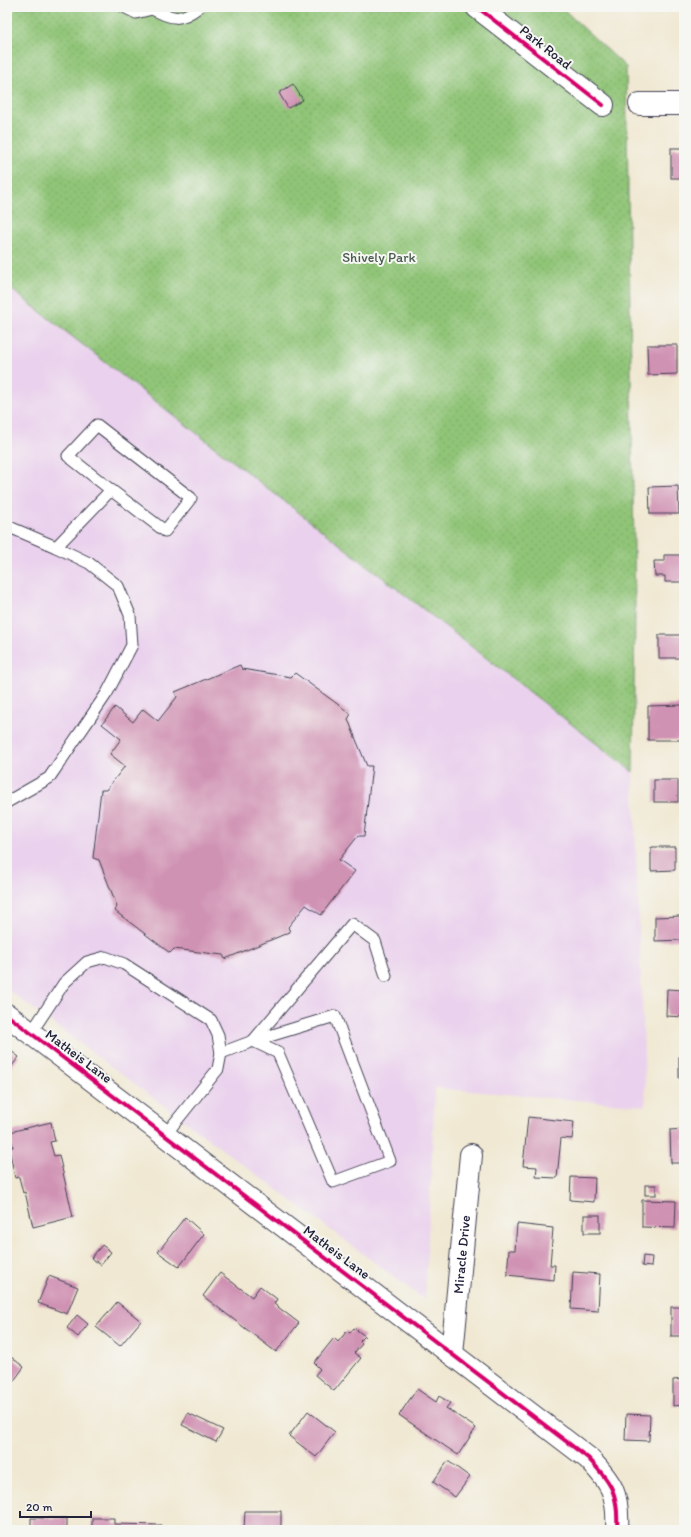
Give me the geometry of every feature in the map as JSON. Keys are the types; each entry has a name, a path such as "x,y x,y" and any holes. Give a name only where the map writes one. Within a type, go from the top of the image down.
{"street":[{"name":"Park Road","path":"476,7 603,105"},
{"path":"640,104 684,104"},
{"name":"Matheis Lane","path":"7,1015 588,1458 613,1488 617,1503 617,1530"},
{"name":"Miracle Drive","path":"452,1354 471,1154"}],"lane":[{"path":"124,7 136,13 152,8 171,18 188,16 199,7"},
{"path":"97,424 191,498 165,531 111,490 68,456 97,424"},
{"path":"56,547 111,490"},
{"path":"7,526 89,563 118,586 130,615 132,646 107,692 49,778 7,802"},
{"path":"253,1041 352,924 375,941 386,976"},
{"path":"31,1033 64,983 87,962 105,957 124,964 211,1020 218,1035 221,1053 218,1069 165,1135"},
{"path":"221,1053 253,1041 335,1016 390,1161 333,1182 278,1053 253,1041"}],"shaded area":[{"path":"7,286 633,772 646,1106 435,1088 425,1300 7,989"}],"green space":[{"name":"Shively Park","path":"7,7 561,7 626,67 635,609 633,772 7,286"}],"building":[{"path":"293,84 303,100 288,108 279,93"},
{"path":"671,148 684,148 684,178 671,178"},
{"path":"647,345 677,345 677,374 648,375"},
{"path":"678,486 679,514 650,514 649,487"},
{"path":"664,555 684,555 684,582 665,582 665,576 655,576 654,561 664,561"},
{"path":"659,635 684,635 684,658 659,658"},
{"path":"240,665 242,669 291,677 295,673 351,714 348,719 357,742 367,766 372,766 364,836 358,836 339,860 355,871 321,915 306,905 288,927 290,932 225,959 223,955 174,949 170,953 115,911 117,906 99,860 93,858 101,790 106,790 125,766 110,754 121,739 102,724 115,707 133,722 143,709 158,721 177,697 175,692"},
{"path":"684,705 684,740 648,740 648,706"},
{"path":"654,780 678,780 678,802 654,802"},
{"path":"651,847 675,847 675,870 651,871"},
{"path":"681,916 682,940 655,941 655,917"},
{"path":"667,989 684,990 684,1017 666,1016"},
{"path":"7,1048 19,1057 7,1072"},
{"path":"679,1057 684,1057 684,1078 679,1078"},
{"path":"528,1117 574,1122 572,1139 561,1138 557,1178 536,1177 537,1167 523,1166"},
{"path":"51,1122 55,1141 50,1142 54,1156 59,1155 73,1217 33,1227 25,1192 23,1193 19,1177 15,1178 9,1148 13,1147 10,1132"},
{"path":"684,1129 684,1163 671,1163 670,1130"},
{"path":"571,1177 595,1178 594,1202 570,1200"},
{"path":"645,1185 656,1185 656,1195 645,1195"},
{"path":"642,1200 676,1201 675,1228 642,1227"},
{"path":"584,1215 600,1215 600,1233 584,1233"},
{"path":"185,1217 204,1234 179,1267 158,1252"},
{"path":"517,1224 553,1228 550,1265 555,1265 554,1280 507,1275 509,1250 515,1250"},
{"path":"102,1245 111,1252 101,1265 91,1258"},
{"path":"643,1256 652,1257 651,1267 642,1266"},
{"path":"573,1272 600,1274 598,1311 571,1309"},
{"path":"220,1273 252,1297 260,1286 277,1299 274,1304 299,1323 276,1352 203,1296"},
{"path":"49,1276 78,1287 67,1314 38,1303"},
{"path":"117,1302 141,1321 120,1346 96,1327"},
{"path":"671,1307 684,1307 684,1336 671,1336"},
{"path":"77,1315 88,1324 78,1337 67,1328"},
{"path":"354,1328 365,1336 360,1341 362,1344 354,1353 361,1358 334,1391 315,1375 320,1369 314,1363 334,1338 338,1342 347,1331 350,1333"},
{"path":"7,1354 24,1367 13,1382 7,1378"},
{"path":"684,1379 684,1405 673,1406 673,1380"},
{"path":"417,1389 436,1402 439,1396 450,1403 446,1408 476,1428 458,1455 399,1415"},
{"path":"308,1411 335,1432 316,1457 289,1436"},
{"path":"188,1413 223,1430 216,1442 182,1425"},
{"path":"626,1414 650,1415 649,1441 625,1440"},
{"path":"448,1461 470,1477 455,1497 433,1482"},
{"path":"245,1511 281,1511 281,1530 244,1530"},
{"path":"31,1518 67,1518 67,1530 23,1530 23,1528 31,1528"},
{"path":"92,1518 114,1518 114,1524 162,1525 162,1530 92,1530"}],"cycle path":[{"path":"477,7 603,105"},
{"path":"7,1015 588,1458 603,1475 612,1490 617,1507 617,1530"}]}
